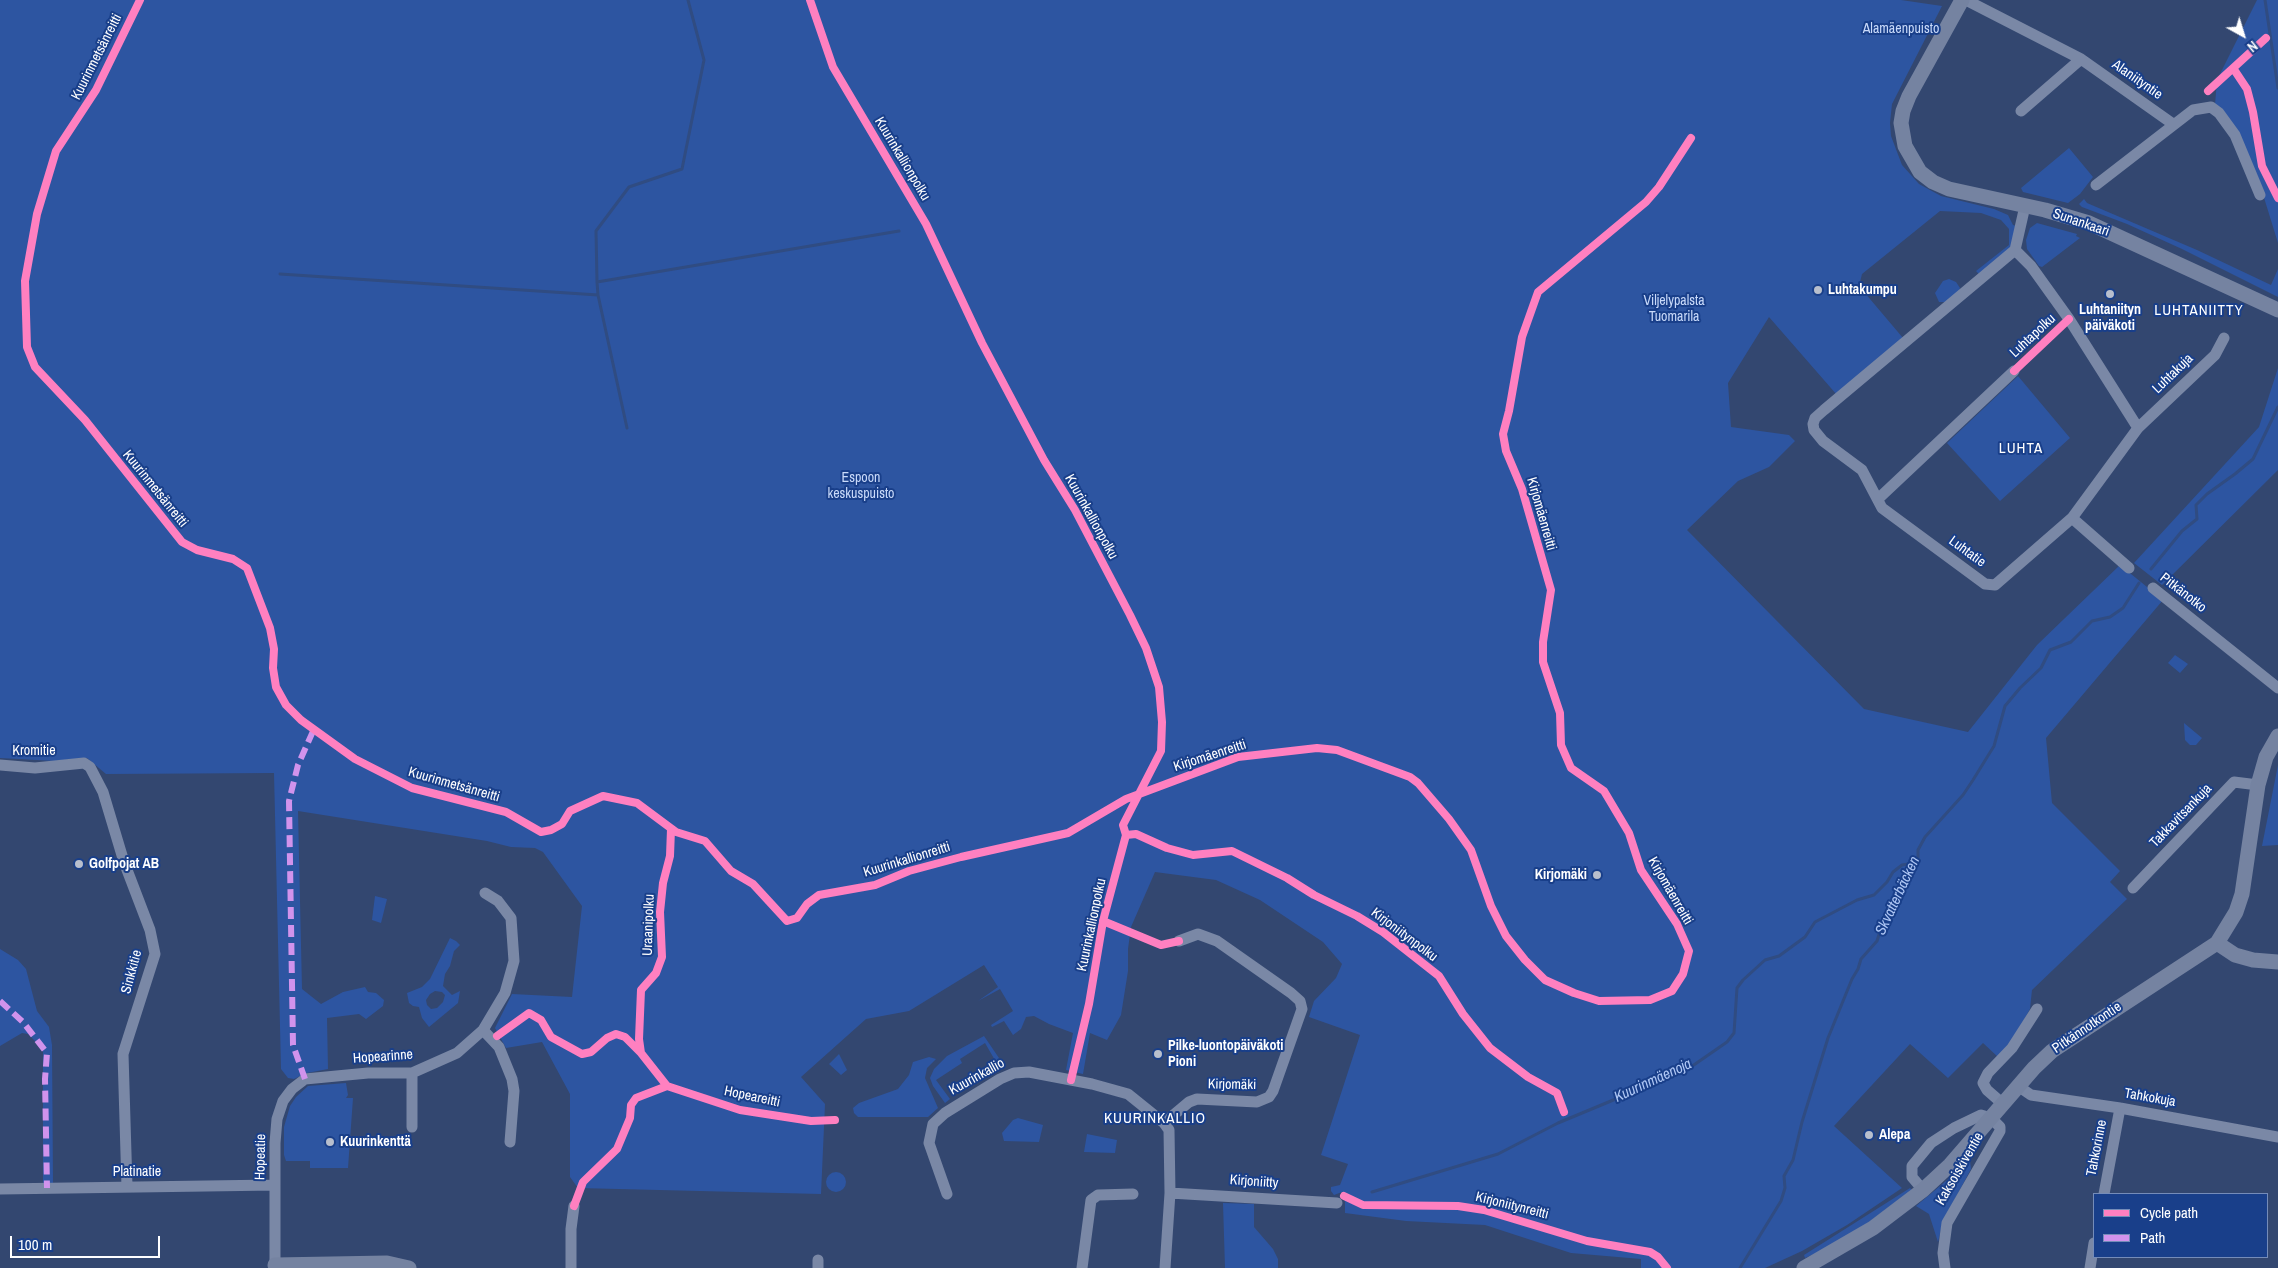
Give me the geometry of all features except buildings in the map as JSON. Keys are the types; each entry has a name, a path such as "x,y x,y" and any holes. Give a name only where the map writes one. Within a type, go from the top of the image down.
{"street":[{"name":"Sunankaari","path":"1962,0 1909,96 1903,111 1902,131 1905,146 1920,172 1933,182 1949,188 2089,223 2278,310"},
{"name":"Alaniityntie","path":"1966,0 2081,59 2173,124"},
{"path":"2021,111 2081,59"},
{"path":"2096,185 2193,110 2211,107 2219,112 2235,135 2260,195"},
{"path":"2025,206 2015,250 2031,266 2070,319 2138,428"},
{"name":"Luhtatie","path":"2015,250 1815,418 1814,430 1823,441 1862,470 1882,508 1985,584 1995,585 2072,518 2138,428"},
{"name":"Luhtakuja","path":"2138,428 2215,355 2224,338"},
{"name":"Luhtapolku","path":"1878,499 2014,371"},
{"path":"2072,518 2129,568"},
{"name":"Pitkänotko","path":"2153,588 2278,688"},
{"name":"Pitkännotkontie","path":"1804,1268 1860,1237 1923,1190 1950,1165 2018,1086 2052,1051 2217,943 2236,912 2242,894 2258,785 2266,757 2278,736"},
{"name":"Sinkkitie","path":"68,766 84,763 94,772 103,792 124,862 154,946 155,954 124,1054 127,1188"},
{"name":"Kromitie","path":"0,765 36,768 68,766"},
{"name":"Takkavitsankuja","path":"2133,888 2234,782 2258,785"},
{"name":"Hopearinne","path":"326,1076 412,1073 457,1053 484,1030 505,993 514,962 511,918 498,901 486,893"},
{"name":"Kirjomäki","path":"1164,1123 1189,1102 1198,1099 1257,1102 1269,1097 1273,1091 1302,1008 1300,1002 1291,993 1217,940 1198,934 1179,942"},
{"path":"2217,943 2235,955 2253,960 2278,962"},
{"path":"2003,1104 1987,1090 1983,1083 1988,1074 2012,1048 2037,1009"},
{"path":"484,1030 499,1047 512,1080 514,1091 510,1142"},
{"name":"Kuurinkallio","path":"947,1194 929,1143 933,1124 945,1113 989,1085 1014,1073 1029,1072 1128,1094 1164,1123"},
{"path":"412,1073 412,1127"},
{"name":"Hopeatie","path":"275,1266 277,1119 283,1101 292,1089 305,1079 326,1076"},
{"name":"Tahkokuja","path":"2018,1086 2031,1094 2278,1137"},
{"name":"Tahkorinne","path":"2104,1193 2120,1108"},
{"path":"1923,1190 1910,1172 1921,1152 1941,1136 1968,1121 1984,1114 1991,1118"},
{"name":"Kaksoiskiventie","path":"1945,1268 1943,1253 1947,1223 2000,1131 2000,1127 1991,1118"},
{"path":"1164,1123 1169,1130 1170,1138 1170,1193 1165,1268"},
{"name":"Platinatie","path":"0,1189 275,1186"},
{"name":"Kirjoniitty","path":"1170,1193 1337,1203"},
{"path":"1082,1268 1091,1200 1098,1195 1133,1194"},
{"path":"571,1268 571,1229 574,1206"},
{"path":"2090,1268 2093,1249"},
{"path":"275,1266 387,1263 409,1268"}],"green space":[{"name":"Espoon keskuspuisto","path":"0,0 1901,0 1942,6 1892,104 1891,136 1902,165 1919,184 1941,196 1994,209 2008,215 2013,225 2017,226 2010,249 1979,274 1976,271 2009,245 2009,229 2001,220 1981,213 1940,211 1862,274 1859,286 1903,338 1837,395 1769,317 1728,383 1731,427 1789,435 1795,441 1769,467 1738,481 1687,530 1864,709 1968,732 2037,645 2120,565 2163,600 2046,738 2052,803 2120,871 2110,882 2127,899 2032,990 2030,1009 2014,1038 1998,1057 1983,1043 1948,1078 1910,1044 1834,1126 1902,1188 1847,1225 1802,1251 1765,1268 1641,1268 1641,1259 1571,1253 1485,1225 1406,1221 1345,1213 1345,1202 1342,1192 1334,1195 1331,1187 1340,1185 1348,1164 1321,1155 1360,1035 1309,1017 1314,1001 1336,978 1342,964 1323,942 1260,900 1216,880 1155,872 1131,927 1128,971 1121,1015 1107,1040 1090,1033 1083,1074 1066,1070 1073,1033 1034,1016 1026,1017 1021,1029 1013,1035 1004,1021 992,1027 991,1025 1013,1011 1000,989 978,1001 998,987 984,965 909,1011 866,1019 801,1077 825,1104 821,1194 578,1188 570,1177 570,1094 542,1042 506,1048 495,1028 512,994 572,997 582,906 543,852 535,848 511,847 487,841 298,811 302,989 321,1004 343,992 365,987 368,992 376,993 384,1000 383,1006 366,1019 359,1014 327,1018 328,1069 307,1073 294,1079 288,1078 281,1069 274,773 106,774 87,758 55,761 0,758"},
{"path":"2257,0 2278,0 2278,243 2257,175 2215,105 2217,80"},
{"path":"2069,148 2093,177 2080,194 2068,203 2023,192 2021,188"},
{"path":"2084,199 2087,203 2197,250 2271,285 2278,269 2278,297 2182,249 2127,224 2082,207 2079,204"},
{"path":"2037,223 2077,234 2076,236 2080,238 2042,267 2039,266 2027,249 2026,240 2030,228"},
{"path":"1949,279 1956,282 1960,288 1959,291 1945,302 1939,302 1935,293 1943,281"},
{"path":"2278,368 2278,470 2162,585 2134,563 2259,427"},
{"path":"2018,376 2070,438 2000,501 1947,443"},
{"path":"2175,655 2188,664 2180,673 2168,663"},
{"path":"2184,723 2202,738 2196,745 2190,745 2185,740"},
{"path":"2278,765 2278,845 2262,846"},
{"path":"375,896 387,899 381,923 372,920"},
{"path":"450,938 456,941 460,945 454,951 450,966 445,974 443,986 452,995 460,991 458,1003 429,1027 422,1018 419,1007 409,1003 407,993 422,987 430,979","holes":["435,991 442,992 445,995 443,1002 437,1008 431,1009 427,1005 426,1000"]},
{"path":"0,949 18,960 26,969 37,1011 49,1027 52,1045 53,1185 43,1185 43,1052 28,1034 22,1033 0,1046"},
{"path":"984,1036 999,1058 996,1062 985,1043 960,1059 962,1063 936,1080 950,1099 945,1103 933,1086 930,1078 934,1069 947,1056"},
{"path":"839,1054 847,1070 841,1075 829,1064"},
{"path":"929,1057 936,1059 927,1068 925,1078 938,1108 928,1117 858,1117 854,1113 853,1108 859,1103 898,1089 909,1075 913,1062"},
{"path":"346,1083 348,1095 346,1098 353,1098 348,1168 310,1168 310,1161 286,1161 284,1155 284,1127 290,1106 296,1097 308,1086"},
{"path":"1018,1118 1043,1125 1039,1142 1004,1141 1002,1133 1013,1120"},
{"path":"1087,1134 1117,1140 1115,1153 1084,1152"},
{"path":"1970,1161 1971,1169 1943,1221 1938,1242 1929,1214 1916,1206"},
{"path":"836,1172 843,1175 846,1182 843,1189 836,1192 829,1189 826,1182 829,1175"},
{"path":"1910,1188 1912,1190 1842,1242 1805,1258 1804,1255"},
{"path":"1223,1203 1254,1204 1254,1227 1273,1249 1278,1259 1278,1268 1225,1268"}],"waterway":[{"path":"597,282 596,231 629,187 682,169 704,60 688,0"},
{"name":"Skvatterbäcken","path":"2265,0 2278,88"},
{"path":"280,274 598,295 597,282 899,231"},
{"path":"598,295 627,428"},
{"name":"Skvatterbäcken","path":"2151,569 2182,531 2197,519 2196,505 2207,494 2253,459 2278,407"},
{"name":"Skvatterbäcken","path":"1740,1268 1781,1201 1785,1188 1784,1176 1793,1160 1802,1122 1828,1038 1861,959 1877,941 1885,916 1892,913 1907,877 1918,859 1918,850 1925,837 1963,795 1994,746 2005,706 2041,668 2050,650 2071,642 2092,621 2110,617 2123,608 2139,583"},
{"name":"Kuurinmäenoja","path":"1372,1192 1498,1154 1558,1123 1688,1069 1727,1042 1734,1033 1737,988 1765,960 1779,956 1805,937 1815,922 1857,900 1874,895 1887,882 1893,872 1902,865 1915,863"}],"marked path":[{"path":"305,1079 293,1045 289,801 298,765 314,729"},
{"path":"0,1001 23,1022 47,1053 45,1079 47,1188"}],"cycle path":[{"name":"Kuurinmetsänreitti","path":"140,0 96,90 56,151 37,214 25,281 27,347 35,367 85,420 182,542 197,550 233,559 247,568 270,628 274,649 273,668 276,687 286,705 301,720 355,759 412,788 506,812 541,832 551,830 562,824 570,811 603,796 637,803 676,832 705,841 731,871 753,884 787,921 797,918 807,904 819,895 875,885 909,871 961,857 1068,833 1126,799 1238,757 1317,748 1337,750 1410,777 1418,783 1449,819 1471,850 1491,906 1506,936 1525,960 1545,980 1574,993 1599,1001 1650,1000 1672,991 1683,974 1689,951 1677,924 1641,870 1629,833 1604,791 1571,768 1561,745 1560,713 1543,662 1543,642 1551,590 1522,489 1506,451 1503,434 1522,337 1538,292 1646,202 1659,187 1691,138"},
{"name":"Kuurinkallionpolku","path":"810,0 833,67 926,224 982,343 1044,460 1075,510 1130,615 1146,648 1159,687 1162,722 1161,751 1123,825 1126,835 1103,921 1089,1004 1071,1080"},
{"path":"2208,91 2266,38"},
{"path":"2233,68 2247,89 2262,166 2278,198"},
{"path":"2014,371 2069,319"},
{"name":"Uraanipolku","path":"574,1206 583,1182 617,1149 630,1118 631,1105 636,1098 667,1086 641,1053 639,1039 641,990 656,973 662,957 660,912 663,883 670,856 671,829"},
{"name":"Kirjoniitynpolku","path":"1126,835 1136,834 1167,848 1193,855 1232,851 1287,878 1314,895 1357,916 1383,932 1439,976 1463,1014 1490,1048 1528,1077 1557,1093 1564,1112"},
{"name":"Kuurinkallionpolku","path":"1103,921 1161,945 1179,941"},
{"path":"497,1036 529,1013 541,1020 551,1037 582,1054 591,1052 607,1038 616,1034 625,1037 641,1053"},
{"name":"Hopeareitti","path":"667,1086 740,1110 811,1121 835,1120"},
{"name":"Kirjoniitynreitti","path":"1344,1196 1363,1205 1458,1206 1484,1210 1587,1241 1650,1252 1658,1257 1667,1268"}],"place":[{"name":"Luhtakumpu","path":"1818,290"},
{"name":"Luhtaniityn päiväkoti","path":"2110,294"},
{"name":"Golfpojat AB","path":"79,864"},
{"name":"Kirjomäki","path":"1597,875"},
{"name":"Pilke-luontopäiväkoti Pioni","path":"1158,1054"},
{"name":"Alepa","path":"1869,1135"},
{"name":"Kuurinkenttä","path":"330,1142"}],"district":[{"name":"LUHTANIITTY","path":"2199,311"},
{"name":"LUHTA","path":"2021,449"},
{"name":"KUURINKALLIO","path":"1155,1119"}],"park label":[{"name":"Alamäenpuisto","path":"1901,29"},
{"name":"Viljelypalsta Tuomarila","path":"1674,310"}]}
